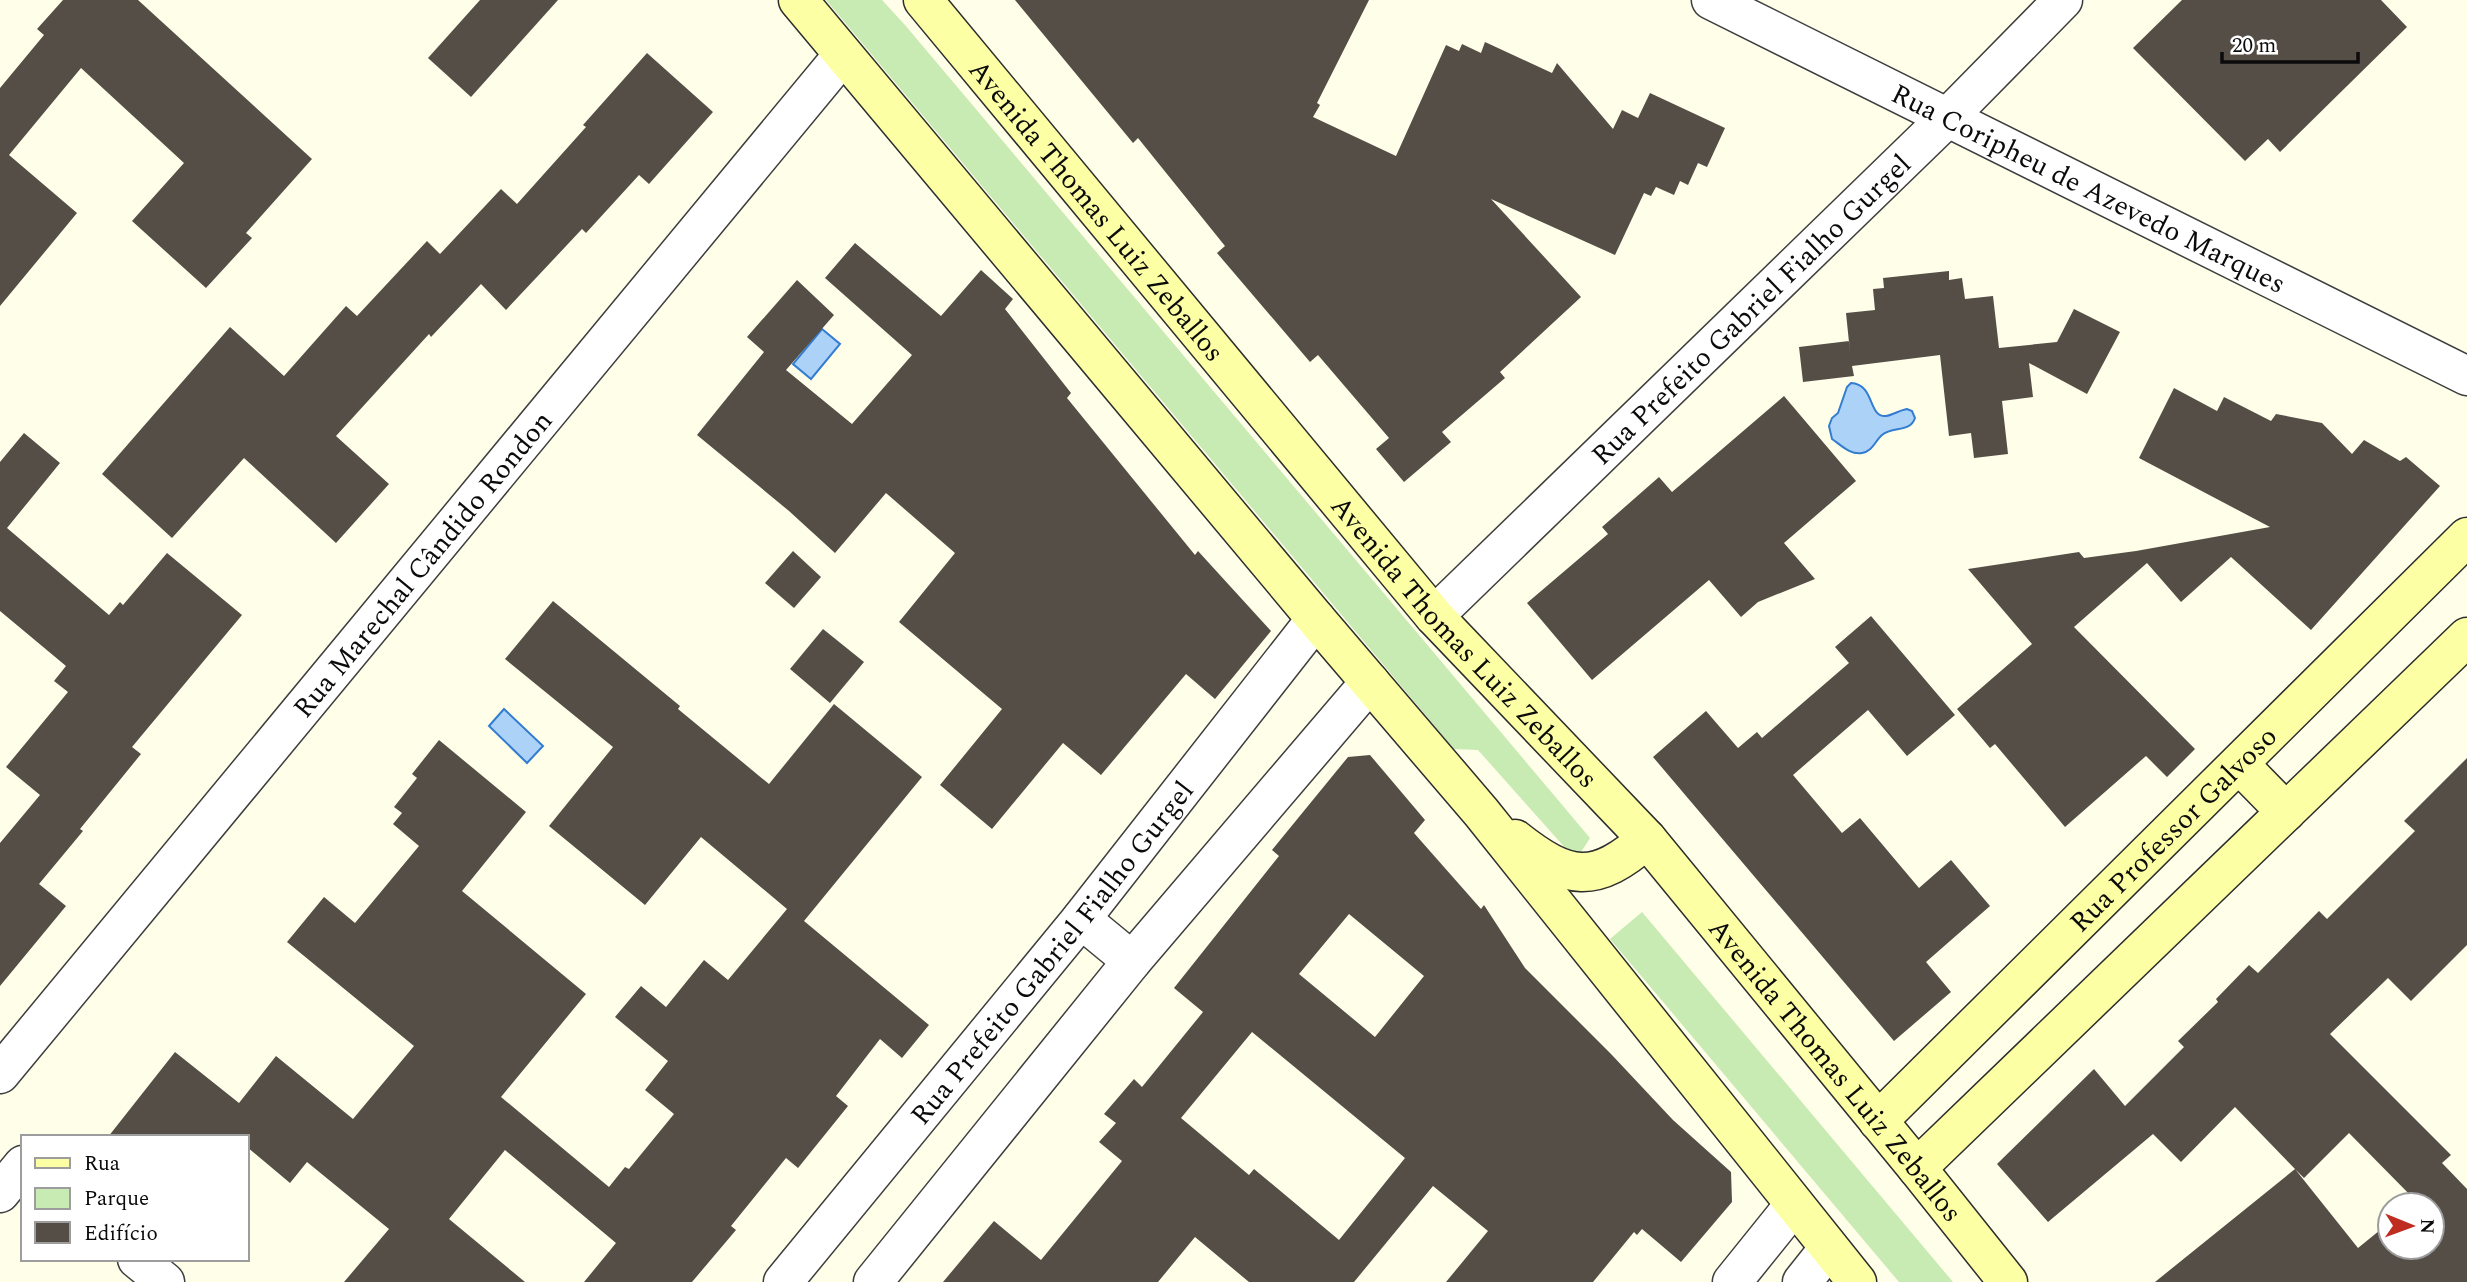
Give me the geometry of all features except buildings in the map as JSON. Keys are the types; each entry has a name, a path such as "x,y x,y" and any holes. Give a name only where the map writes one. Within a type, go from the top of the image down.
{"main road":[{"path":"798,0 1481,812 1857,1282"},
{"name":"Avenida Thomas Luiz Zeballos","path":"923,0 1434,616 1647,839 2008,1282"},
{"name":"Rua Professor Galvoso","path":"1878,1121 2467,537"},
{"path":"1917,1168 2467,637"},
{"path":"2239,764 2286,812"},
{"path":"1481,812 1544,862 1572,872 1600,870 1625,858 1647,839"}],"street":[{"name":"Rua Coripheu de Azevedo Marques","path":"1711,0 2467,376"},
{"name":"Rua Prefeito Gabriel Fialho Gurgel","path":"1434,616 1946,119 2063,0"},
{"name":"Rua Marechal Cândido Rondon","path":"0,1074 843,55"},
{"name":"Rua Prefeito Gabriel Fialho Gurgel","path":"783,1282 1081,919 1316,619"},
{"path":"873,1282 1132,961 1370,682"},
{"path":"1081,919 1132,961"},
{"path":"0,1147 21,1163"},
{"path":"0,1193 21,1167"},
{"path":"1732,1282 1794,1205"},
{"path":"1802,1282 1829,1248"},
{"path":"139,1261 165,1282"}],"green space":[{"path":"826,0 882,0 905,25 1590,838 1576,860 1478,750 1454,749"},
{"path":"1642,912 1953,1282 1899,1282 1610,939"}],"water":[{"path":"822,329 840,344 811,379 793,364"},
{"path":"1851,383 1864,389 1880,415 1886,416 1907,409 1912,411 1915,418 1913,423 1905,428 1886,432 1865,452 1846,449 1832,439 1829,426"},
{"path":"504,709 543,746 527,763 489,726"}]}
